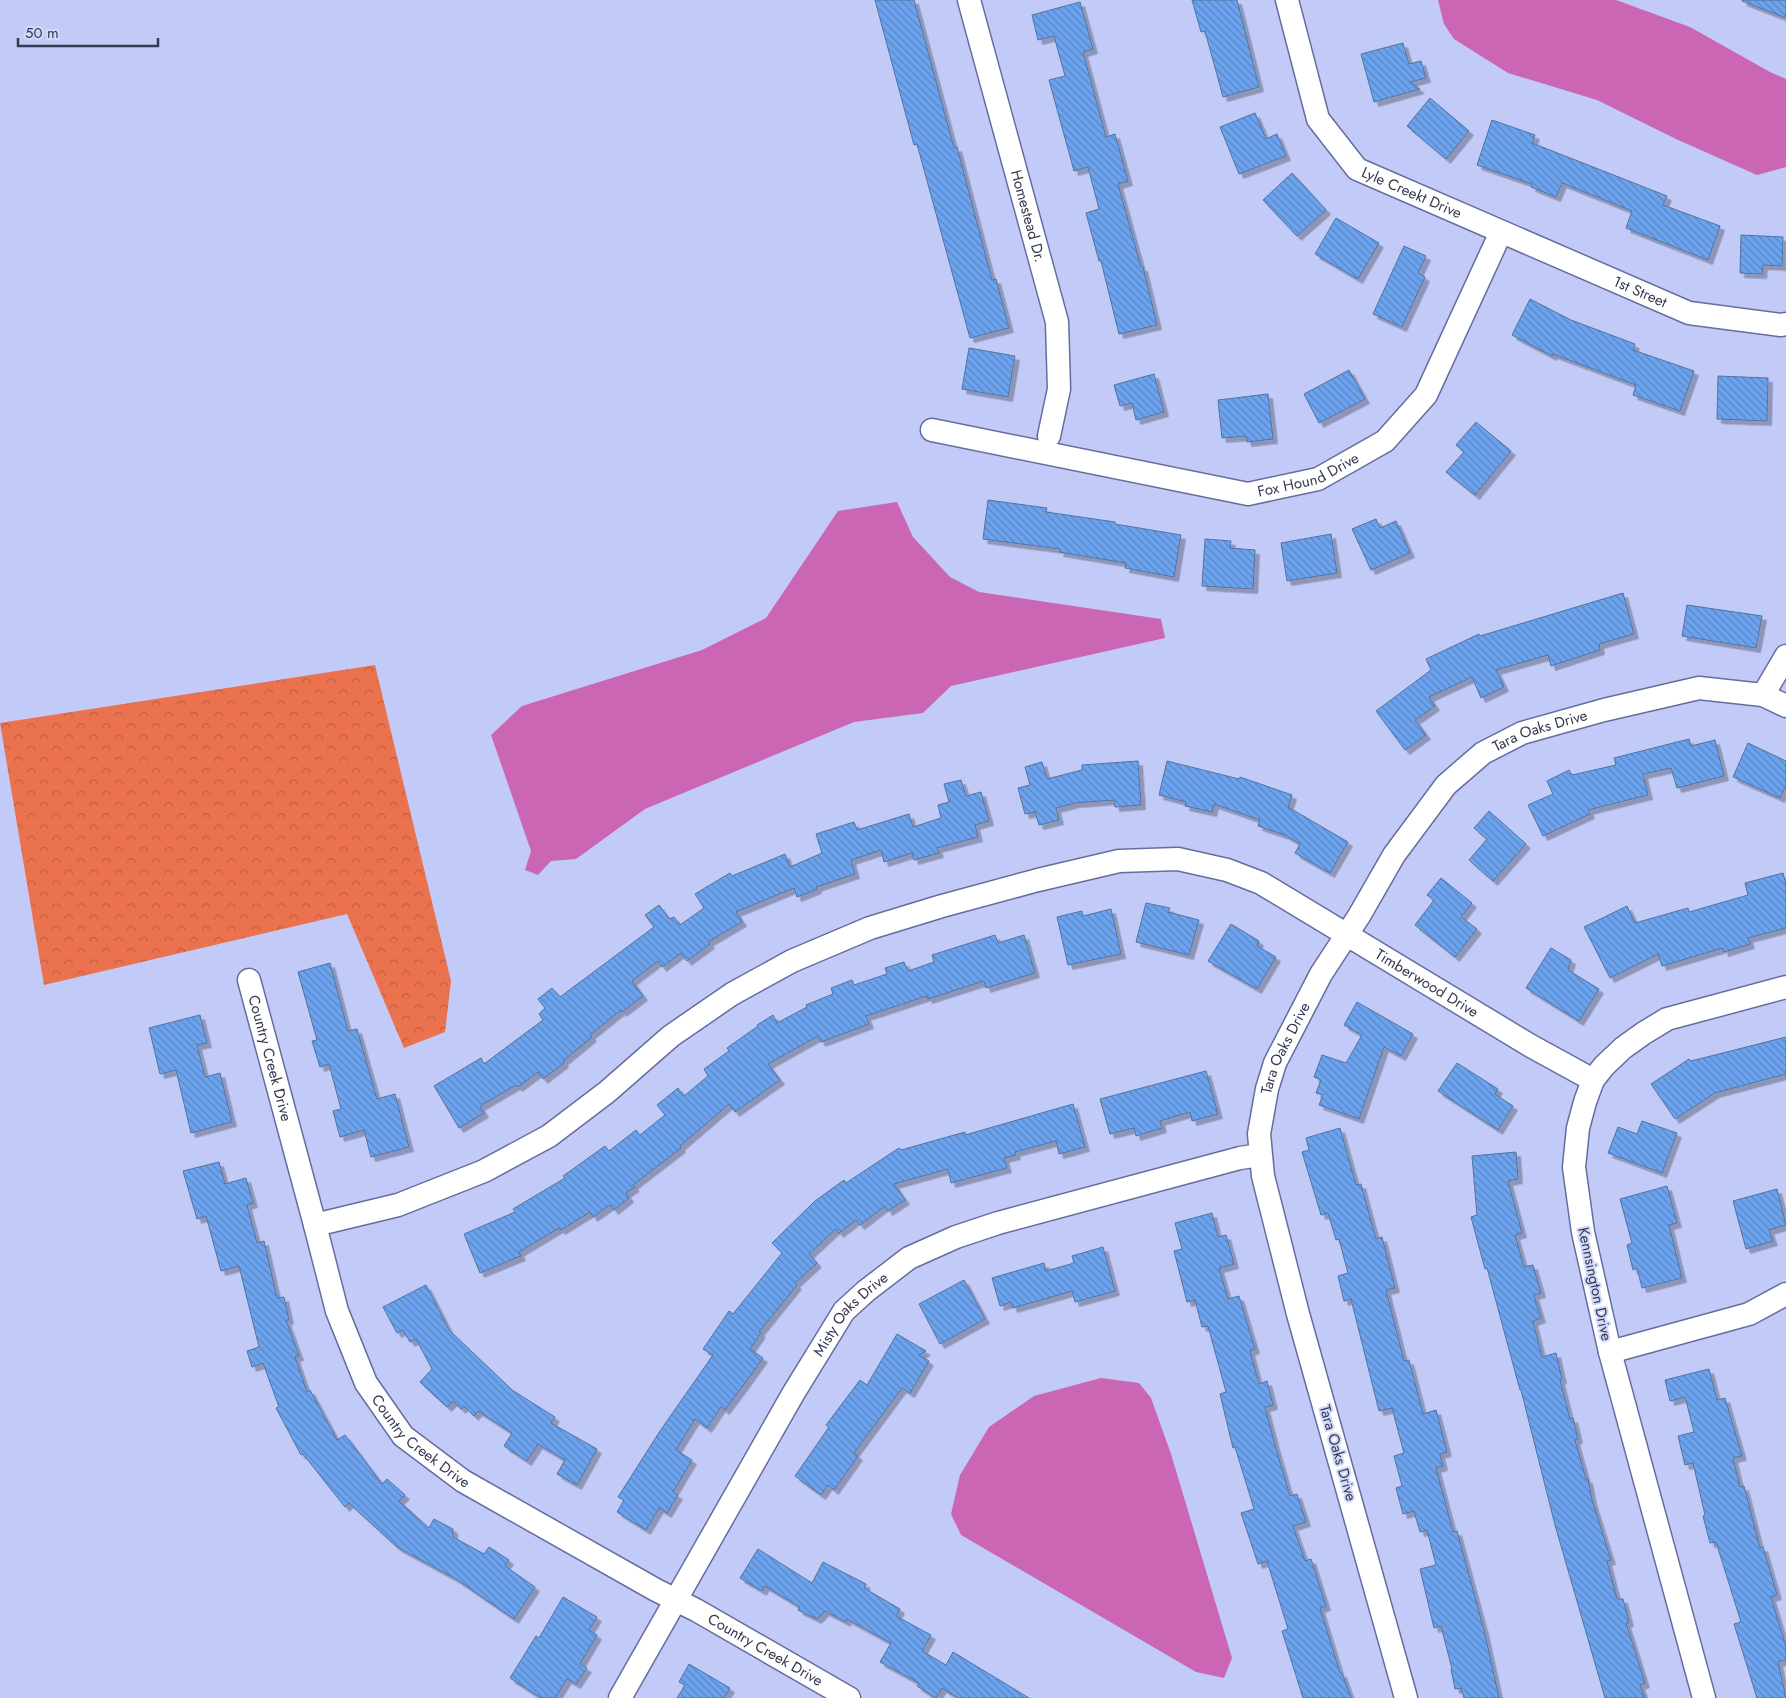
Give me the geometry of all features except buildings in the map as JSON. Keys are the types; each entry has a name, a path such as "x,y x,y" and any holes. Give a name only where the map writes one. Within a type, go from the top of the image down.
{"street":[{"name":"Homestead Dr.","path":"969,0 1057,322 1059,389 1049,436"},
{"name":"Lyle Creekt Drive","path":"1287,0 1318,119 1357,169 1501,232"},
{"name":"1st Street","path":"1501,232 1689,313 1781,325 1786,324"},
{"name":"Fox Hound Drive","path":"932,430 1248,494 1318,480 1385,441 1426,395 1501,232"},
{"path":"1763,694 1775,678 1786,656"},
{"name":"Tara Oaks Drive","path":"1406,1698 1276,1231 1263,1176 1259,1134 1267,1089 1276,1063 1321,974 1394,855 1446,785 1483,753 1522,733 1604,710 1698,688 1763,694 1786,706"},
{"name":"Timberwood Drive","path":"316,1225 398,1205 484,1171 549,1136 606,1092 671,1036 732,994 792,961 870,928 1019,885 1119,861 1178,859 1227,870 1260,884 1531,1046 1593,1080"},
{"name":"Country Creek Drive","path":"249,980 316,1225 337,1311 366,1383 403,1436 463,1481 696,1610 849,1698"},
{"name":"Kennsington Drive","path":"1704,1698 1610,1352 1583,1232 1574,1167 1578,1128 1593,1080 1604,1066 1623,1048 1667,1019 1786,986"},
{"name":"Misty Oaks Drive","path":"620,1698 792,1394 844,1311 909,1258 956,1236 1240,1158 1260,1155"},
{"path":"1610,1352 1749,1314 1786,1294"}],"green space":[{"path":"375,665 451,981 445,1032 404,1048 347,914 44,985 0,723"}],"shaded area":[{"path":"1438,0 1616,0 1690,27 1786,79 1786,167 1757,175 1676,139 1597,100 1508,73 1454,39 1444,24"},
{"path":"897,502 913,537 950,577 979,592 1161,619 1165,638 951,686 923,713 854,722 645,809 576,859 551,861 538,875 525,870 531,851 491,735 522,706 702,650 766,618 838,511"},
{"path":"1101,1378 1139,1383 1151,1398 1171,1454 1232,1658 1224,1678 1196,1672 961,1535 951,1514 960,1475 989,1427 1034,1396"}]}
